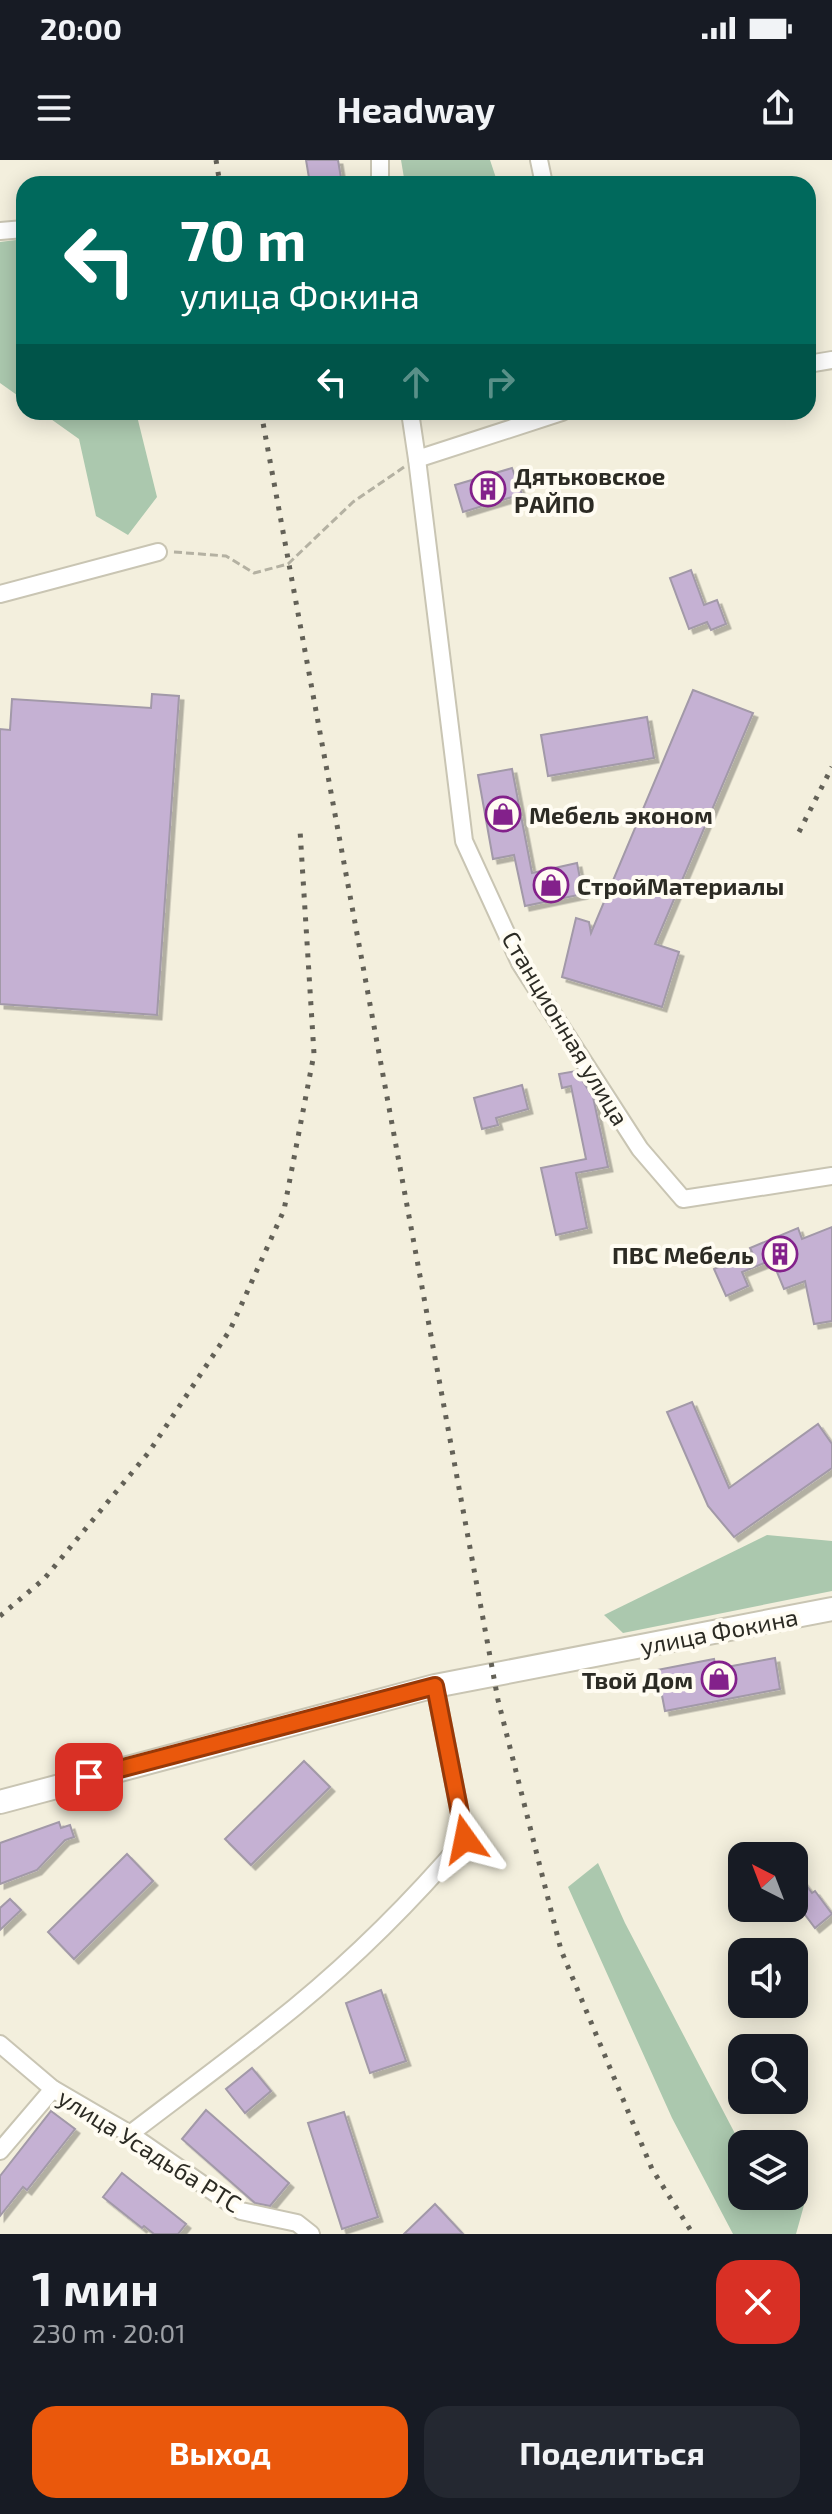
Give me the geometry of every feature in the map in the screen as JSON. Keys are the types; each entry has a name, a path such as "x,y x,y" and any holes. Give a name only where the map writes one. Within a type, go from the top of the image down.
{"main road":[{"name":"улица Фокина","path":"0,1802 435,1686 832,1609"}],"street":[{"path":"411,420 417,459 537,420"},
{"name":"Станционная улица","path":"417,459 464,841 520,963 640,1149 683,1199 832,1176"},
{"path":"0,594 158,552"},
{"path":"130,2134 327,1979 421,1890 465,1839 435,1686"},
{"name":"улица Усадьба РТС","path":"0,2044 53,2089 130,2134 241,2211 297,2223 311,2234"},
{"path":"0,2151 53,2089"}],"path":[{"path":"158,552 226,556 254,573 288,564 353,502 417,459"}],"green space":[{"path":"401,160 490,160 495,176 404,176"},
{"path":"16,240 16,394 0,383 0,242"},
{"path":"52,420 138,420 157,497 128,535 96,516 79,439"},
{"path":"767,1535 832,1541 832,1591 623,1633 604,1615"},
{"path":"598,1863 625,1923 733,2130 728,2130 728,2210 803,2210 796,2234 733,2234 672,2118 568,1887"}],"building":[{"path":"306,160 338,160 341,176 309,176"},
{"name":"Дятьковское РАЙПО","path":"512,468 522,494 463,512 455,485"},
{"path":"691,570 704,605 717,600 726,624 711,630 707,622 689,629 670,578"},
{"path":"693,690 753,713 655,944 679,952 662,1007 562,977 576,918 589,922 591,933"},
{"path":"152,694 179,696 157,1015 0,1004 0,729 10,730 12,699 151,708"},
{"path":"647,717 654,758 548,776 541,735"},
{"path":"512,769 532,873 577,863 583,894 525,906 514,855 493,859 478,775"},
{"path":"576,1071 593,1097 608,1167 576,1173 587,1228 556,1235 541,1168 586,1159 571,1086 562,1088 559,1074"},
{"path":"522,1085 528,1109 496,1118 498,1125 482,1129 474,1098"},
{"path":"832,1227 832,1321 814,1324 805,1281 784,1289 772,1260 742,1272 748,1286 726,1296 714,1269 752,1252 750,1248 798,1228 802,1239"},
{"path":"692,1402 729,1488 818,1424 832,1444 832,1468 734,1537 708,1506 667,1412"},
{"name":"Твой Дом","path":"775,1658 780,1689 665,1711 657,1670 714,1659 716,1669"},
{"path":"304,1761 330,1787 251,1865 225,1839"},
{"path":"59,1822 61,1828 70,1825 74,1837 65,1840 37,1870 0,1884 0,1843"},
{"path":"127,1854 153,1881 74,1959 48,1932"},
{"path":"808,1888 812,1893 815,1891 832,1914 815,1928 808,1919"},
{"path":"10,1899 21,1910 0,1930 0,1908"},
{"path":"381,1990 406,2061 370,2073 346,2003"},
{"path":"252,2068 271,2091 245,2113 226,2089"},
{"path":"206,2110 289,2183 270,2206 255,2203 182,2139"},
{"path":"51,2111 75,2129 27,2190 23,2187 0,2216 0,2176"},
{"path":"344,2112 378,2217 342,2229 308,2123"},
{"path":"122,2173 186,2224 178,2234 154,2234 103,2197"},
{"path":"435,2204 463,2234 404,2234"}],"railway":[{"path":"216,160 219,176"},
{"path":"262,420 498,1700 561,1950 652,2169 693,2234"},
{"path":"799,832 832,767"},
{"path":"0,1616 44,1579 149,1452 230,1330 284,1210 314,1054 300,830"}],"place":[{"name":"Дятьковское РАЙПО","path":"488,489"},
{"name":"Мебель эконом","path":"503,814"},
{"name":"СтройМатериалы","path":"551,885"},
{"name":"ПВС Мебель","path":"780,1254"},
{"name":"Твой Дом","path":"719,1679"}],"route":[{"path":"89,1777 435,1686 465,1839"}]}
